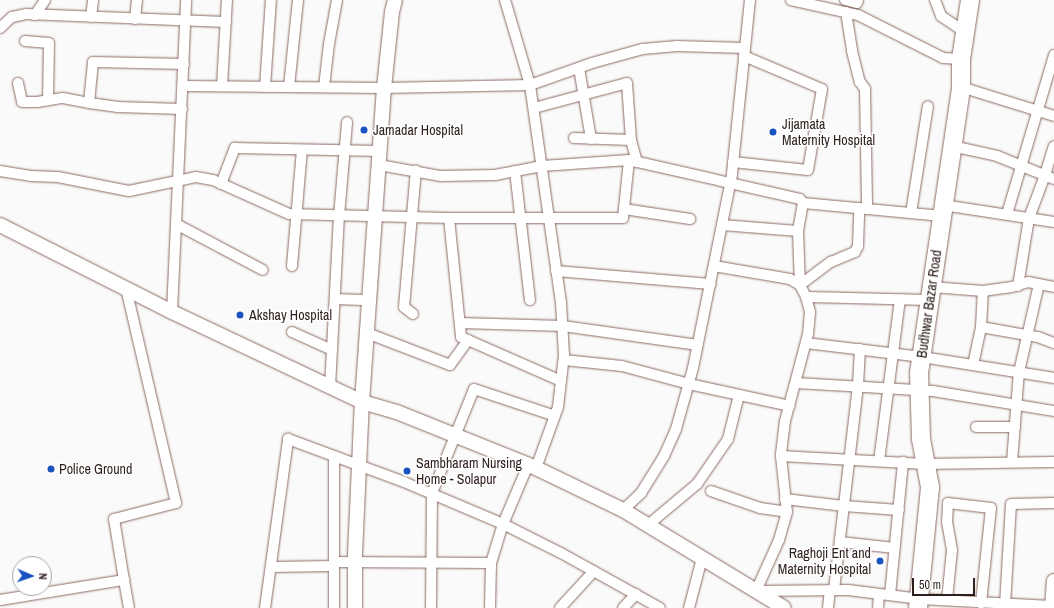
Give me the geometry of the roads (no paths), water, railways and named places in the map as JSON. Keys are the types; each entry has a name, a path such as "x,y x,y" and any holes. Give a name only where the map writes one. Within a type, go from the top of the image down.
{"highway":[{"name":"Budhwar Bazar Road","path":"919,603 930,487 921,439 920,390 922,357 961,87 961,59 970,0"}],"street":[{"path":"35,15 45,0"},
{"path":"91,17 93,0"},
{"path":"135,19 137,0"},
{"path":"172,312 186,0"},
{"path":"222,86 227,0"},
{"path":"265,87 271,0"},
{"path":"289,87 298,0"},
{"path":"324,87 329,44 337,0"},
{"path":"355,608 355,562 362,402 384,88 392,12 395,0"},
{"path":"490,608 491,563 503,524 555,416 558,407 564,360 563,326 534,108 530,85 505,0"},
{"path":"623,510 641,493 664,456 676,429 689,384 730,182 750,0"},
{"path":"791,0 858,15 944,58 961,59"},
{"path":"844,0 857,3 858,0"},
{"path":"935,0 941,16 965,32"},
{"path":"800,285 831,262 854,252 858,246 863,209 865,89 860,82 846,12"},
{"path":"0,28 12,17 26,14 226,22"},
{"path":"25,41 48,43 48,100"},
{"path":"183,86 384,88 530,85 579,68 643,49 677,46 745,52 822,89 808,170 733,162"},
{"path":"1007,214 1054,55"},
{"path":"89,104 93,62 184,64"},
{"path":"579,68 592,139"},
{"path":"18,82 22,102 63,98 89,104 118,107 182,109"},
{"path":"0,171 31,176 58,177 130,191 196,177 213,180 289,214 296,215 548,219 623,218 633,161 626,83 534,108"},
{"path":"961,87 1037,112 1054,116"},
{"path":"911,213 928,106"},
{"path":"330,387 339,216 347,122"},
{"path":"574,138 631,140"},
{"path":"952,146 997,156 1050,177"},
{"path":"1018,286 1029,218 1050,177 1054,146"},
{"path":"221,184 235,148 345,151 379,158 416,172 441,176 495,175 542,166 633,161 800,199 804,203 911,213 943,211 1007,214 1054,222"},
{"path":"292,266 302,150"},
{"path":"515,171 530,300"},
{"path":"413,314 404,307 416,172"},
{"path":"756,591 779,540 787,512 781,456 785,421 806,342 810,312 806,297 800,285 798,231 804,203"},
{"path":"624,209 690,219"},
{"path":"449,218 461,337 562,381"},
{"path":"176,224 263,270"},
{"path":"0,225 172,312 362,402 397,412 532,466 623,510 784,608"},
{"path":"722,225 798,231"},
{"path":"714,266 790,279 800,285"},
{"path":"556,271 710,284"},
{"path":"806,297 900,299 931,294 983,291 1018,286 1028,282 1054,287"},
{"path":"1012,462 1019,372 1039,284"},
{"path":"126,288 176,503 114,519 129,608"},
{"path":"973,365 981,328 983,291"},
{"path":"335,299 369,300"},
{"path":"880,461 900,299"},
{"path":"460,323 563,326 698,344"},
{"path":"981,328 1027,335 1054,343"},
{"path":"292,332 332,350"},
{"path":"367,333 450,365 468,340"},
{"path":"806,342 922,357 1054,378"},
{"path":"828,608 840,542 858,386 860,349"},
{"path":"564,360 622,366 689,384 790,406"},
{"path":"796,383 933,391 1054,411"},
{"path":"431,608 432,493 474,389 555,416"},
{"path":"648,525 697,484 728,439 739,395"},
{"path":"976,427 1015,427"},
{"path":"265,608 288,439 432,493 503,524 594,571 660,608"},
{"path":"334,456 334,608"},
{"path":"781,456 925,464 1054,462"},
{"path":"890,595 903,462"},
{"path":"711,491 760,508 787,512"},
{"path":"786,499 844,506 899,510"},
{"path":"947,600 952,550 947,523 948,503 991,508 981,603"},
{"path":"1005,605 1012,504 1054,503"},
{"path":"840,542 895,548"},
{"path":"689,608 702,558"},
{"path":"271,567 355,562 491,563"},
{"path":"560,608 594,571"},
{"path":"0,600 124,580"},
{"path":"756,591 832,590 890,595 919,603 947,600 1052,607 1054,581"},
{"path":"623,608 636,594"},
{"path":"878,608 879,594"}],"place":[{"name":"Jamadar Hospital","path":"364,130"},
{"name":"Jijamata Maternity Hospital","path":"773,132"},
{"name":"Akshay Hospital","path":"240,315"},
{"name":"Police Ground","path":"51,469"},
{"name":"Sambharam Nursing Home - Solapur","path":"407,471"},
{"name":"Raghoji Ent and Maternity Hospital","path":"880,561"}]}
